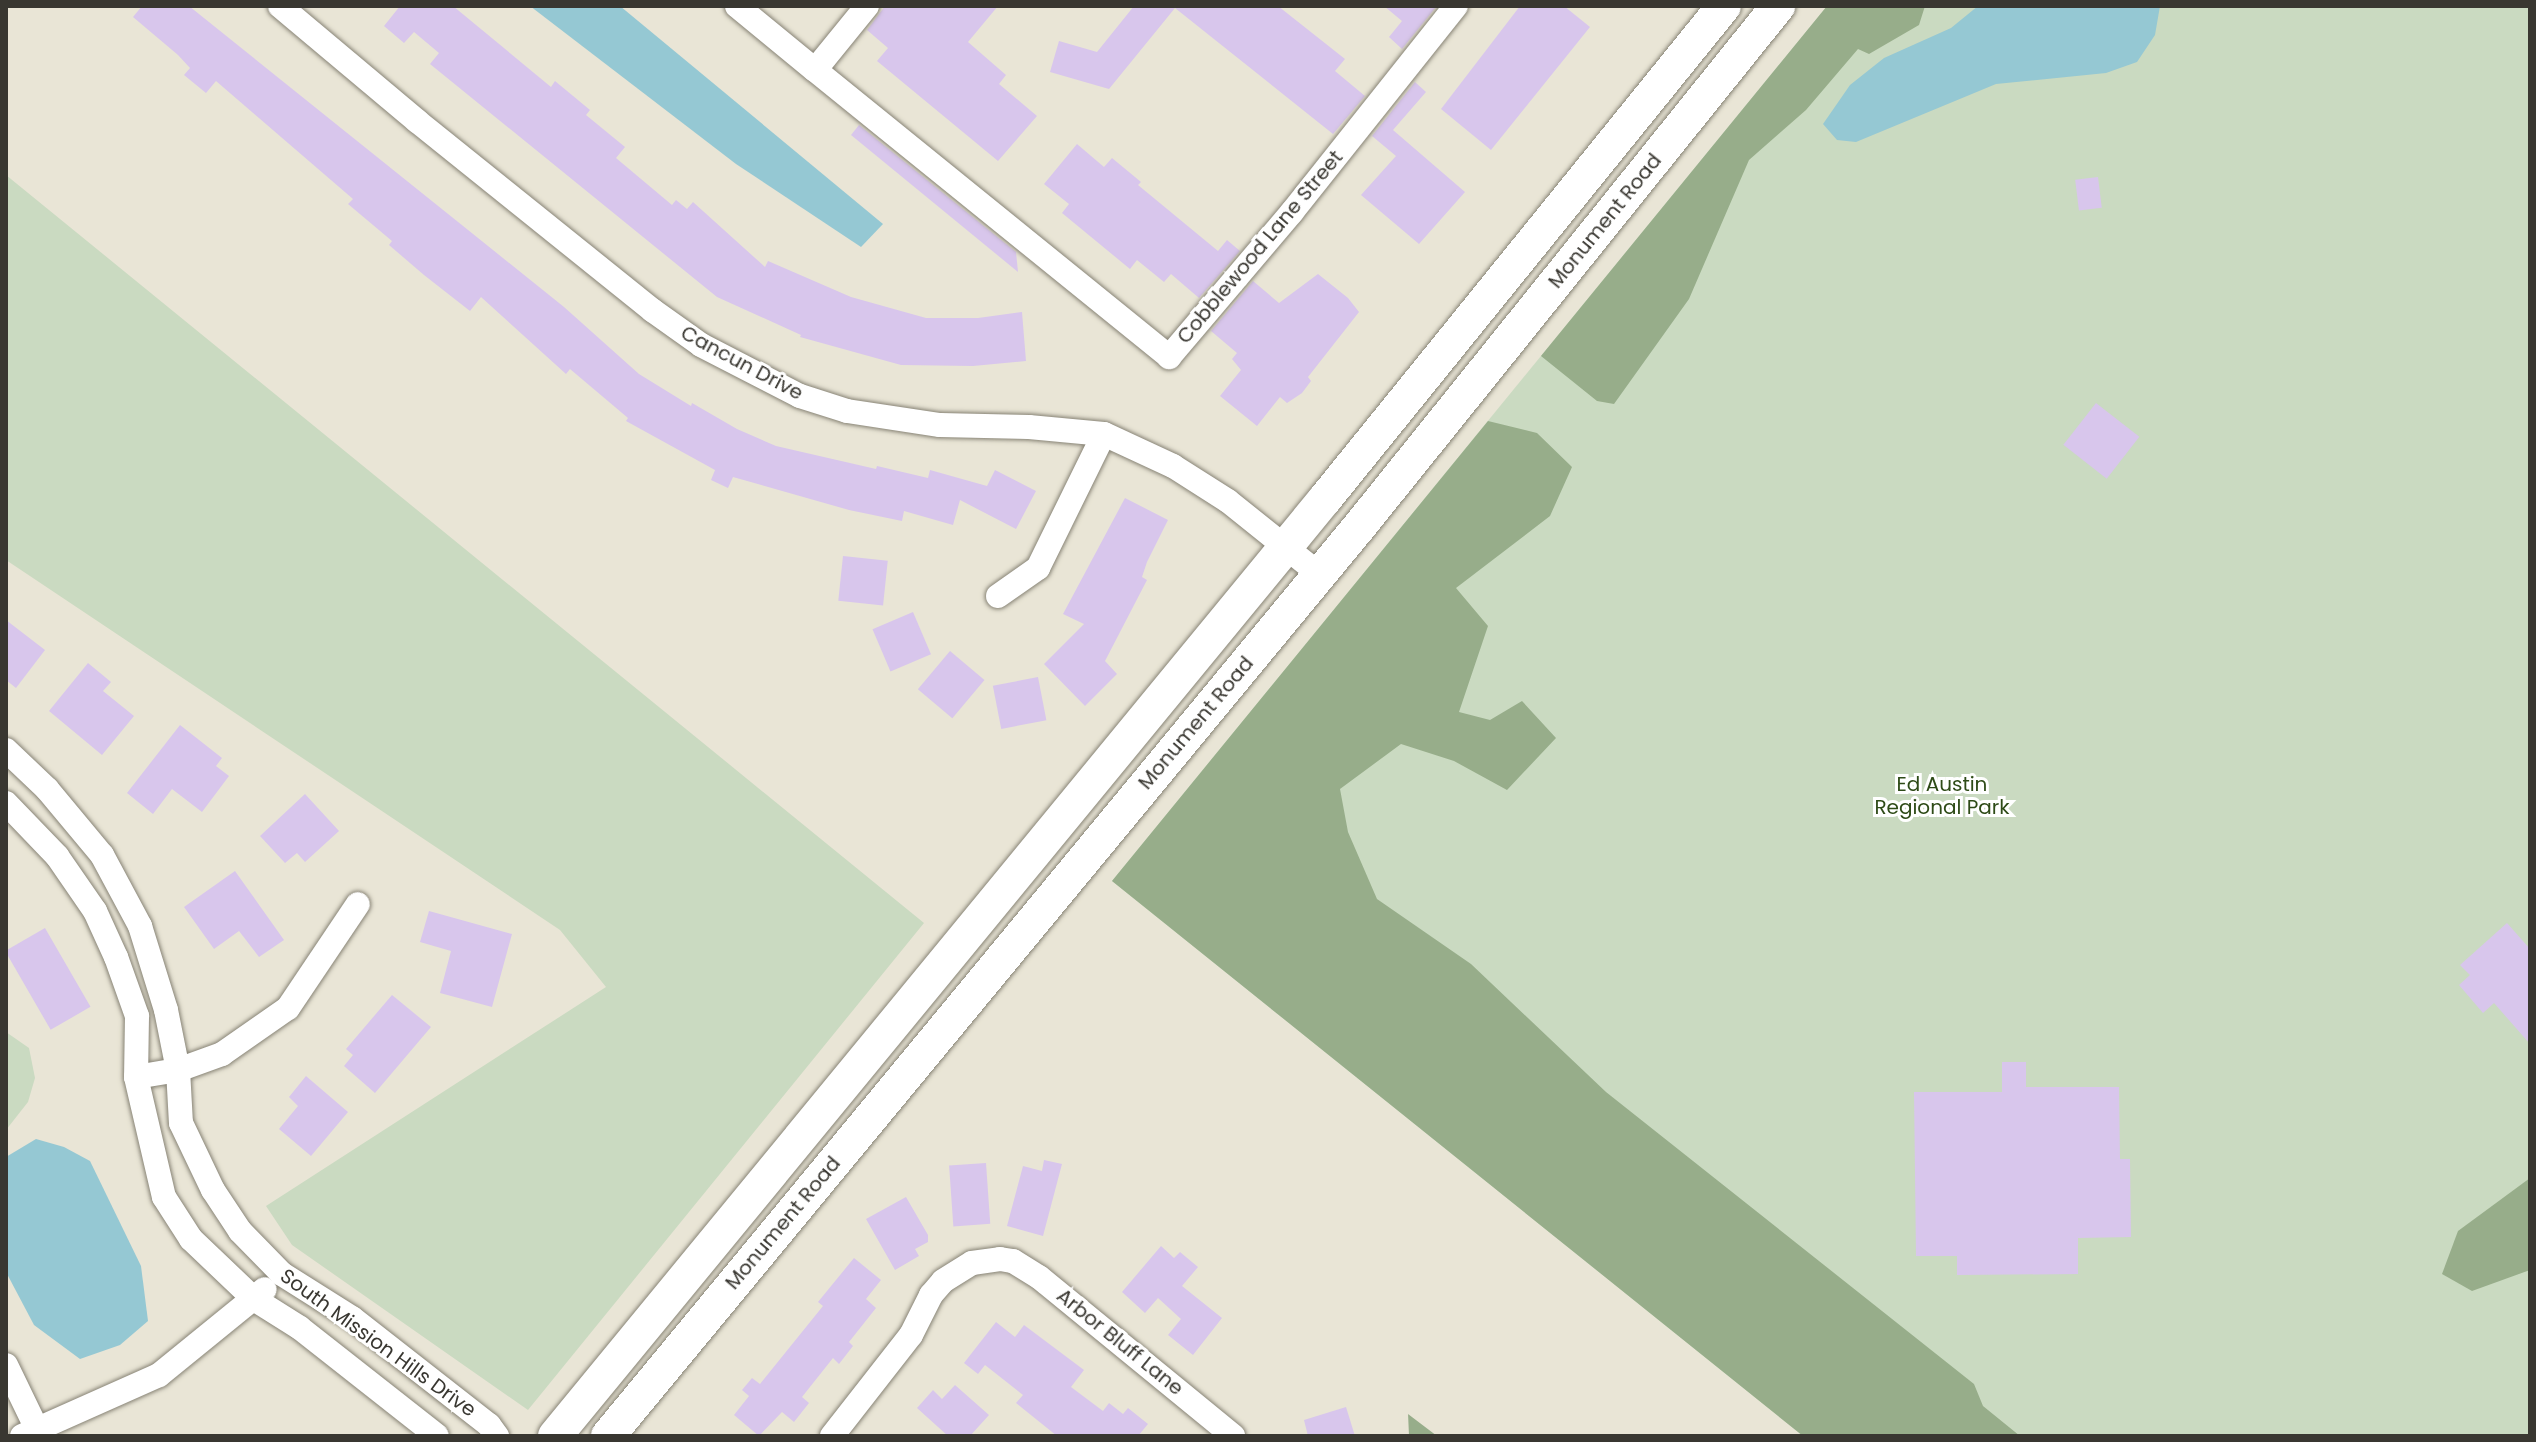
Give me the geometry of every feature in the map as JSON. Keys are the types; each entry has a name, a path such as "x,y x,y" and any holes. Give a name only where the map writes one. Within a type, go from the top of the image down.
{"street":[{"name":"Cancun Drive","path":"280,6 652,310 701,345 759,377 824,404 899,421 1104,434 1173,466 1239,509 1319,574"},
{"name":"Cobblewood Lane Street","path":"737,6 1169,357 1292,212 1456,6"},
{"path":"815,70 867,6"},
{"path":"555,1436 1724,6"},
{"name":"Monument Road","path":"608,1436 1319,574 1778,6"},
{"path":"998,596 1038,568 1104,434"},
{"name":"South Mission Hills Drive","path":"6,750 47,789 102,855 140,926 162,995 178,1070 181,1123 213,1190 240,1231 282,1274 352,1318 489,1425 497,1436"},
{"name":"South Mission Hills Drive","path":"6,803 57,856 95,911 106,934 137,1016 136,1077 164,1197 191,1239 254,1299 300,1328 437,1436"},
{"path":"136,1077 178,1070 222,1054 288,1008 358,904"},
{"name":"Arbor Bluff Lane","path":"832,1436 911,1335 931,1295 943,1281 972,1263 1000,1259 1013,1261 1039,1277 1233,1436"},
{"path":"6,1365 30,1432 159,1375 282,1274"}],"green space":[{"name":"Ed Austin Regional Park","path":"1827,6 2530,6 2530,1436 1803,1436 1112,881"},
{"path":"1827,6 1925,6 1919,25 1869,54 1858,49 1806,110 1749,160 1689,299 1614,404 1597,401 1541,356"},
{"path":"6,175 924,923 528,1410 292,1245 266,1206 606,987 560,930 6,560"},
{"path":"1488,421 1537,433 1572,467 1550,516 1456,588 1488,626 1459,712 1490,720 1522,701 1556,738 1507,790 1454,761 1401,744 1340,789 1348,832 1377,899 1471,964 1606,1092 1974,1384 1983,1406 2020,1436 1803,1436 1112,881"},
{"path":"6,1032 29,1048 35,1078 28,1102 6,1130"},
{"path":"2530,1178 2530,1270 2472,1291 2442,1274 2458,1231"},
{"path":"1408,1414 1437,1436 1409,1436"}],"water":[{"path":"530,6 620,6 883,224 861,247 736,164"},
{"path":"1978,6 2160,6 2155,35 2137,62 2106,73 1996,84 1856,142 1837,140 1823,124 1850,85 1884,58 1951,28"},
{"path":"36,1139 64,1147 90,1161 141,1266 148,1321 120,1345 80,1359 34,1325 6,1272 6,1157"}],"building":[{"path":"142,6 189,6 564,307 639,374 691,406 692,403 737,429 776,446 876,469 877,466 928,478 930,470 987,486 995,470 1036,491 1016,529 960,500 953,525 904,511 902,521 849,510 733,477 728,488 711,480 715,470 626,421 628,418 570,369 566,374 481,297 470,311 424,275 389,245 392,241 348,204 353,199 216,81 206,93 184,75 190,68 133,17"},
{"path":"400,6 453,6 551,87 555,81 590,110 586,115 625,147 616,158 672,205 676,200 687,209 693,202 765,267 768,261 851,297 926,318 978,318 1022,312 1026,361 973,366 901,365 800,337 717,297 430,64 439,53 414,32 404,43 384,26"},
{"path":"885,6 998,6 968,42 1006,75 999,84 1037,116 998,161 877,61 888,48 867,30"},
{"path":"1134,6 1278,6 1345,59 1335,71 1365,96 1333,134 1175,8 1109,89 1050,72 1059,41 1097,52"},
{"path":"1384,6 1437,6 1402,49 1389,37 1402,21"},
{"path":"1520,6 1564,6 1590,27 1491,150 1441,109"},
{"path":"1415,82 1426,92 1393,130 1465,192 1419,244 1361,195 1396,156 1372,136"},
{"path":"859,125 1016,252 1018,272 851,135"},
{"path":"1077,144 1104,167 1112,158 1141,182 1138,185 1218,251 1227,240 1240,251 1199,298 1171,274 1164,282 1137,260 1130,269 1062,213 1069,204 1044,184"},
{"path":"2098,177 2102,208 2079,211 2075,180"},
{"path":"1318,274 1348,298 1359,312 1308,377 1311,381 1302,393 1287,403 1280,397 1257,426 1220,396 1241,370 1232,359 1237,353 1211,331 1253,281 1279,303"},
{"path":"2096,403 2139,437 2107,479 2063,445"},
{"path":"1125,498 1168,520 1147,562 1142,577 1147,580 1105,661 1117,674 1085,706 1044,664 1084,624 1063,614"},
{"path":"843,556 888,561 883,605 838,601"},
{"path":"913,612 931,654 890,672 872,629"},
{"path":"6,620 45,650 16,688 6,680"},
{"path":"950,651 984,680 952,718 918,689"},
{"path":"88,663 111,682 103,691 134,716 102,755 49,711"},
{"path":"1038,677 1046,720 1001,729 993,686"},
{"path":"180,725 222,758 216,766 229,776 202,812 172,789 153,814 127,793"},
{"path":"305,794 339,831 305,862 297,853 285,863 260,836"},
{"path":"235,871 284,940 259,957 239,931 214,949 184,907"},
{"path":"429,911 512,934 492,1007 440,993 451,951 420,942"},
{"path":"2507,923 2530,949 2530,1044 2494,1003 2483,1013 2459,985 2470,975 2460,965"},
{"path":"45,928 90,1007 51,1030 6,952"},
{"path":"392,995 431,1027 375,1093 344,1066 353,1055 346,1049"},
{"path":"2002,1062 2026,1062 2026,1087 2119,1087 2120,1159 2130,1159 2131,1237 2078,1238 2078,1274 1957,1275 1957,1256 1916,1256 1914,1092 2002,1092"},
{"path":"306,1076 348,1112 311,1156 279,1129 298,1106 289,1097"},
{"path":"1044,1160 1062,1164 1043,1236 1007,1226 1023,1166 1042,1171"},
{"path":"986,1163 990,1224 953,1226 949,1166"},
{"path":"906,1197 928,1235 928,1242 915,1249 919,1256 895,1270 866,1219"},
{"path":"1161,1246 1174,1258 1180,1252 1198,1267 1182,1286 1222,1318 1193,1355 1168,1335 1181,1319 1158,1298 1145,1313 1122,1292"},
{"path":"854,1258 881,1280 866,1299 876,1308 849,1342 853,1346 839,1364 833,1358 802,1397 809,1403 794,1422 782,1412 759,1436 734,1415 749,1396 742,1390 752,1378 760,1384 823,1306 818,1302"},
{"path":"996,1322 1015,1337 1024,1325 1084,1370 1071,1387 1103,1411 1109,1403 1123,1414 1128,1408 1148,1424 1138,1436 1057,1436 1016,1403 1023,1395 985,1365 978,1374 964,1363"},
{"path":"955,1385 989,1415 970,1436 948,1436 917,1408 933,1390 942,1399"},
{"path":"1346,1407 1355,1436 1308,1436 1304,1420"}]}
